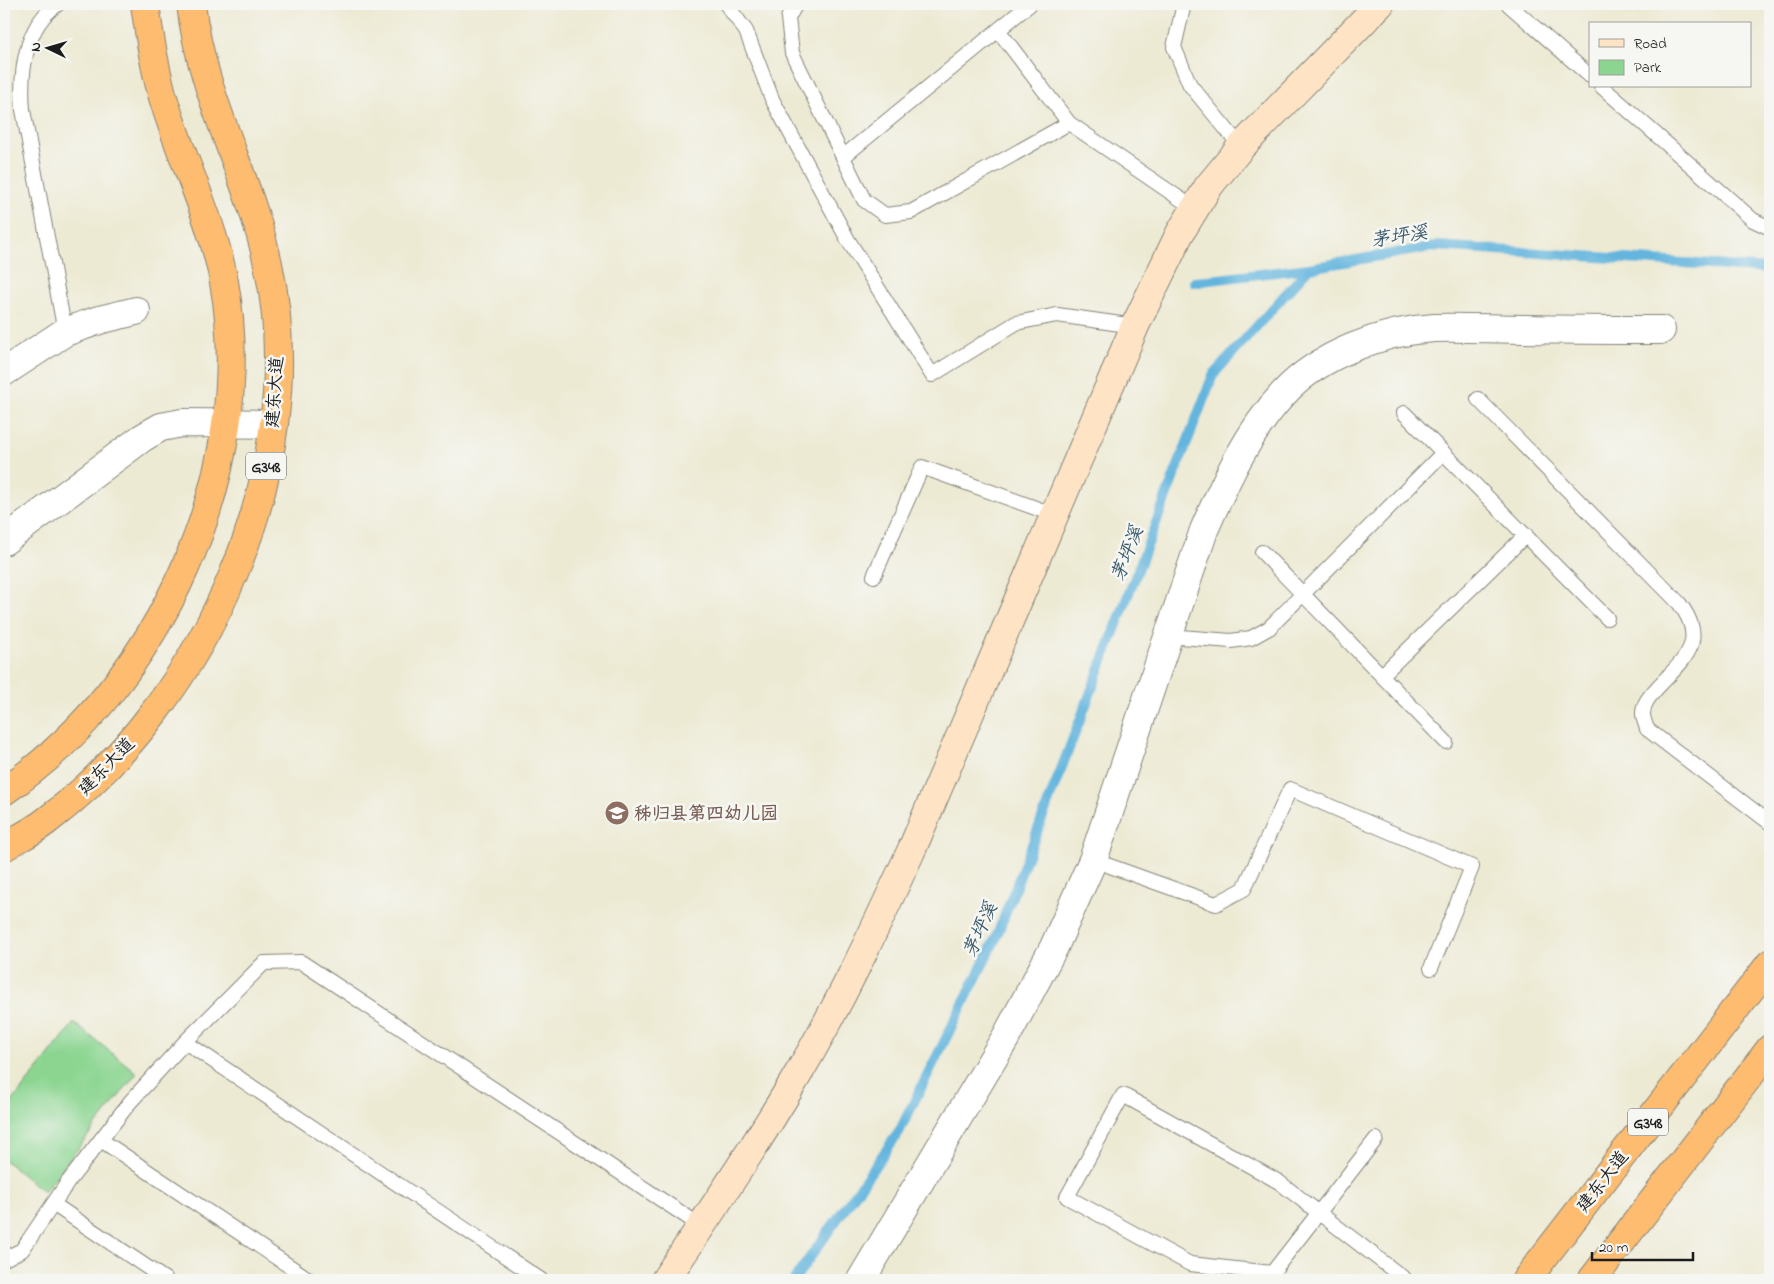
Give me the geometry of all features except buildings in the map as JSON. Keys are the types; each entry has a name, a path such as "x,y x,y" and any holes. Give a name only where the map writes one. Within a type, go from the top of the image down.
{"highway":[{"name":"G348","path":"4,791 56,751 89,717 118,682 168,602 190,559 203,525 218,470 231,376 230,327 224,281 212,236 162,95 150,44 145,4"},
{"name":"建东大道","path":"4,847 43,824 84,790 122,753 182,672 232,578 251,529 264,476 274,424 278,371 276,318 268,265 255,217 208,85 194,38 191,4"},
{"name":"建东大道","path":"1526,1280 1770,964"},
{"path":"1592,1280 1770,1049"}],"main road":[{"path":"665,1280 792,1085 876,927 912,849 1136,326 1180,233 1208,187 1241,147 1380,4"}],"street":[{"path":"4,372 64,332 99,320 136,311"},
{"path":"861,1280 1006,1037 1054,947 1093,860 1204,530 1240,455 1260,421 1285,392 1317,366 1355,346 1394,335 1432,328 1662,330"},
{"path":"4,541 142,438 161,427 182,423 274,424"}],"lane":[{"path":"58,4 42,18 31,38 24,62 21,86 23,110 64,332"},
{"path":"726,4 746,31 772,99 848,240 932,375 1016,323 1057,315 1136,326"},
{"path":"796,4 788,18 792,53 864,200 885,215 911,212 1069,123"},
{"path":"843,158 1030,4"},
{"path":"1184,4 1174,47 1190,85 1241,147"},
{"path":"1508,4 1589,75"},
{"path":"998,30 1069,123 1195,209"},
{"path":"1603,88 1753,220 1770,228"},
{"path":"1478,399 1680,603 1689,615 1694,630 1692,646 1684,659 1646,700 1642,715 1647,729 1770,823"},
{"path":"1404,413 1607,618"},
{"path":"1168,636 1231,641 1252,638 1269,628 1443,452"},
{"path":"874,576 922,467 1055,515"},
{"path":"1382,675 1526,535"},
{"path":"1262,552 1446,742"},
{"path":"1093,860 1216,904 1244,889 1290,789 1472,867 1431,968"},
{"path":"4,1259 22,1250 53,1204 130,1102 264,963 301,962 701,1226"},
{"path":"186,1042 541,1280"},
{"path":"1376,1139 1319,1213 1272,1273 1190,1264 1067,1197 1123,1096 1279,1182 1319,1213 1406,1280"},
{"path":"101,1140 310,1280"},
{"path":"53,1204 166,1280"}],"green space":[{"path":"74,1023 137,1073 44,1192 4,1160 4,1112"}],"waterway":[{"name":"茅坪溪","path":"794,1280 899,1132 996,938 1213,375 1309,268 1438,246 1770,269"},
{"path":"1194,282 1309,268"}],"place":[{"name":"秭归县第四幼儿园","path":"617,813"}]}
